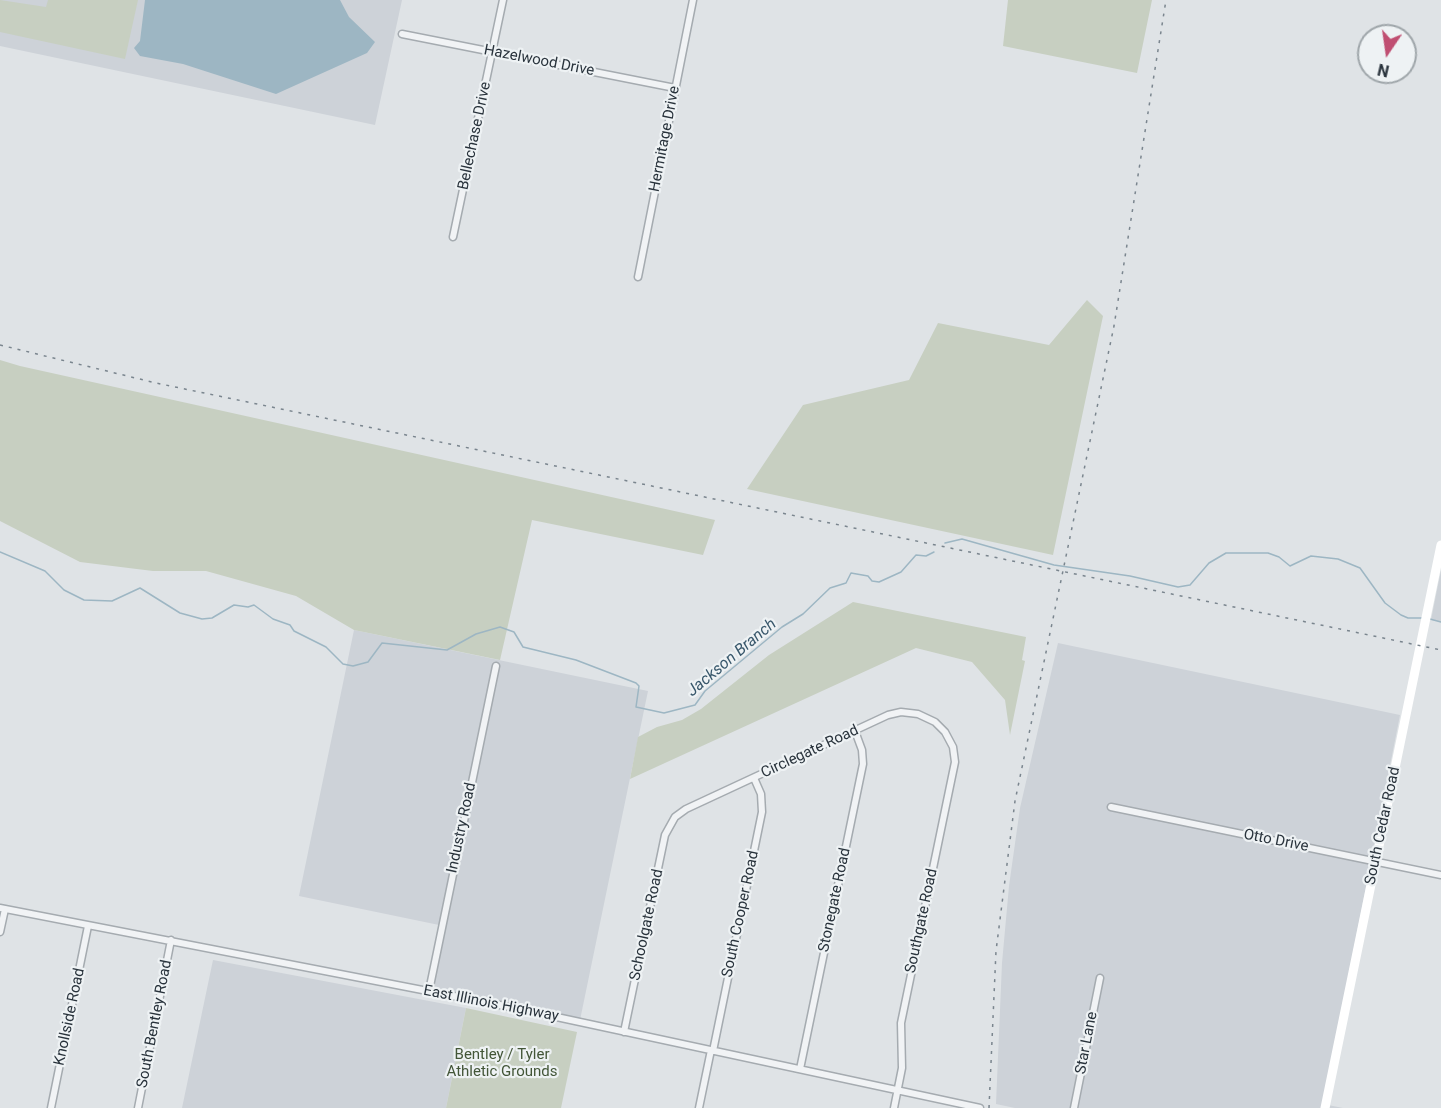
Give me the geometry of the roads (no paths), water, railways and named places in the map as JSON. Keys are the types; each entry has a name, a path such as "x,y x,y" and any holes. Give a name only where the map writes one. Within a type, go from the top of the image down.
{"main road":[{"name":"South Cedar Road","path":"1325,1108 1441,545"}],"street":[{"name":"Bellechase Drive","path":"453,237 503,0"},
{"name":"Hermitage Drive","path":"638,277 693,0"},
{"name":"Hazelwood Drive","path":"402,34 675,88"},
{"name":"Industry Road","path":"429,991 496,666"},
{"name":"Circlegate Road","path":"673,819 686,809 888,715 907,712 930,718 947,735"},
{"name":"Stonegate Road","path":"800,1069 862,764 862,750 855,731"},
{"name":"Southgate Road","path":"894,1108 902,1068 901,1023 954,768 954,752 947,735"},
{"name":"South Cooper Road","path":"699,1108 762,812 761,794 754,778"},
{"name":"Otto Drive","path":"1111,807 1441,875"},
{"name":"Schoolgate Road","path":"624,1032 665,835 673,819"},
{"name":"East Illinois Highway","path":"2,908 429,991 980,1108"},
{"path":"0,932 2,908"},
{"name":"Knollside Road","path":"51,1108 88,926"},
{"name":"South Bentley Road","path":"138,1108 171,940"},
{"name":"Star Lane","path":"1074,1108 1100,978"}],"water":[{"path":"145,0 340,0 349,17 375,42 367,53 276,94 183,64 140,56 134,48 140,41"}],"waterway":[{"name":"Jackson Branch","path":"945,543 962,539 1054,565 1130,576 1178,587 1190,585 1209,563 1226,553 1268,553 1279,557 1290,566 1311,556 1338,559 1360,568 1385,603 1401,615 1408,618 1422,618"},
{"name":"Jackson Branch","path":"0,552 45,571 64,590 84,600 112,601 140,588 180,613 202,619 212,618 234,605 248,607 254,605 273,619 290,625 294,631 326,647 343,664 353,666 368,662 382,643 447,650 476,634 500,627 514,632 523,647 576,660 636,683 639,686 636,707 664,713 695,705 705,691 782,627 803,614 830,588 846,583 851,573 868,576 872,581 879,582 901,572 916,555 926,556 934,552"},
{"name":"Jackson Branch","path":"1430,619 1441,622"}],"railway":[{"path":"989,1108 996,951 1015,801 1114,326 1166,0"},
{"path":"0,345 156,383 1441,650"}],"park label":[{"name":"Bentley / Tyler Athletic Grounds","path":"502,1064"}]}
